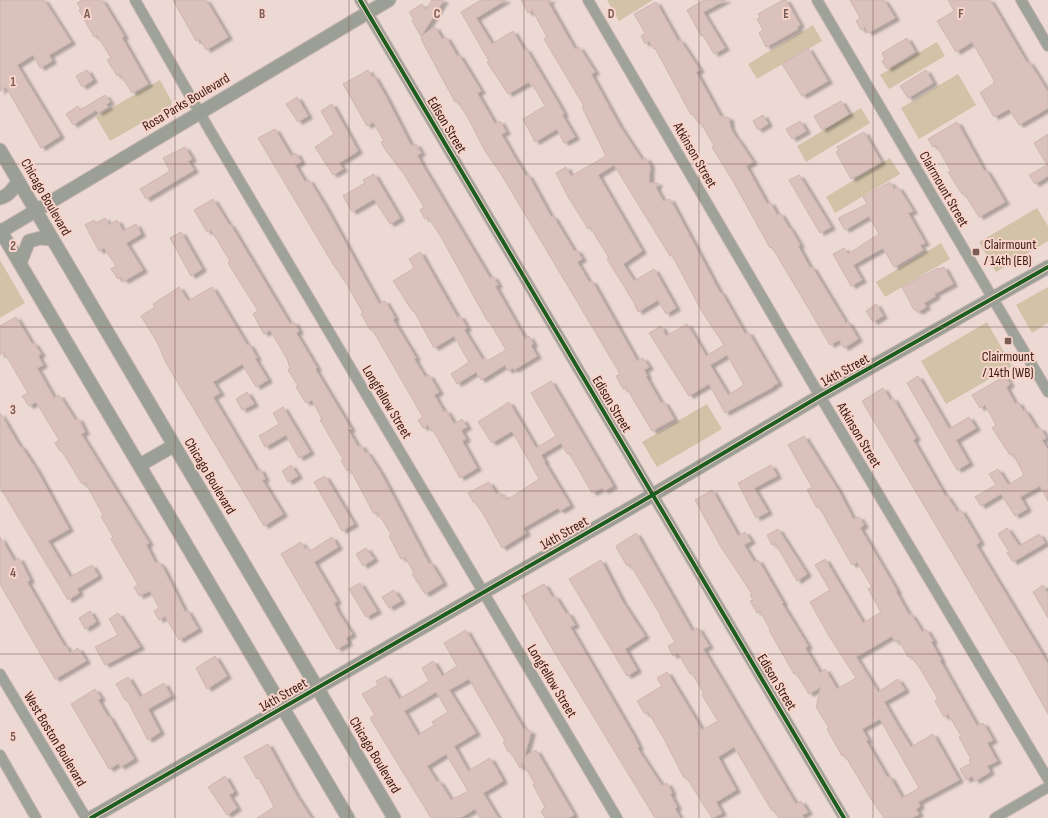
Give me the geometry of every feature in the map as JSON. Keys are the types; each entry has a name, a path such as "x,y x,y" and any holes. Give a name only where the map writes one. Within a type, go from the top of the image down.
{"street":[{"name":"Longfellow Street","path":"135,0 200,113 617,818"},
{"name":"Edison Street","path":"360,0 844,818"},
{"name":"Rosa Parks Boulevard","path":"0,231 389,0"},
{"name":"Atkinson Street","path":"588,0 820,396 1048,779"},
{"name":"Clairmount Street","path":"817,0 1048,392"},
{"path":"1021,0 1048,46"},
{"name":"Chicago Boulevard","path":"0,150 173,446 394,818"},
{"path":"0,198 4,197 13,190 18,181"},
{"path":"0,231 348,818"},
{"path":"20,263 29,242 41,238 52,239"},
{"name":"14th Street","path":"91,818 484,593 820,396 1048,267"},
{"path":"140,465 173,446"},
{"name":"West Boston Boulevard","path":"0,674 86,818"},
{"path":"0,755 36,818"},
{"path":"995,818 1048,788"}],"shaded area":[{"path":"607,0 653,0 619,21"},
{"path":"813,25 822,41 757,79 748,64"},
{"path":"937,42 945,56 889,89 880,75"},
{"path":"958,74 976,105 919,139 901,108"},
{"path":"160,80 172,102 171,106 110,141 96,117"},
{"path":"861,108 870,123 806,162 797,146"},
{"path":"890,158 900,174 835,213 826,197"},
{"path":"1037,208 1048,226 1048,241 996,272 979,242"},
{"path":"941,243 950,259 885,297 876,282"},
{"path":"0,260 25,303 0,318"},
{"path":"1048,287 1048,323 1032,333 1016,305"},
{"path":"987,322 1012,366 946,404 921,361"},
{"path":"707,404 722,429 657,467 642,442"}],"building":[{"path":"0,0 44,0 71,42 49,55 52,61 40,68 33,55 17,65 60,136 41,148 6,87 0,91"},
{"path":"82,0 102,0 124,36 122,38 148,84 132,93 120,74 117,76 107,60 111,58 97,35 94,37 79,10 81,9 77,3"},
{"path":"173,0 206,0 228,37 206,50 200,39 196,41"},
{"path":"432,0 444,0 421,36 435,27 442,39 446,37 457,56 459,55 481,91 477,93 495,124 500,121 506,132 501,134 513,155 526,176 528,175 551,217 553,216 574,251 577,250 582,259 577,262 589,282 592,281 637,361 643,358 649,367 644,370 647,376 646,377 661,403 664,402 674,419 652,431 626,387 623,389 616,376 619,375 619,372 501,174 485,151 467,116 457,101 455,102 421,39 422,38 412,21 414,20 409,12 422,4 426,10"},
{"path":"481,0 506,0 476,18 492,44 513,31 524,50 526,49 558,103 564,114 562,115 575,137 564,143 557,129 535,142 523,119 545,106 533,85 531,86 529,82 508,94 487,62 489,61 461,12"},
{"path":"521,0 551,0 548,2 574,48 576,49 579,47 595,72 591,74 619,125 642,160 646,158 650,165 649,183 658,183 656,188 663,201 670,199 720,293 721,292 745,334 748,332 778,383 773,387 725,413 709,384 689,396 649,333 661,326 666,336 687,324 706,356 724,345 701,310 672,255 670,256 614,165 598,175 642,251 623,264 634,281 654,269 676,308 666,314 658,300 638,312 633,301 607,259 609,258 590,227 588,229 567,195 556,173 566,167 571,176 606,156 582,107 584,106 544,39 547,37 532,10 528,13","holes":["727,355 744,385 728,395 710,365"]},
{"path":"704,0 726,0 703,12 725,48 714,54 703,35 701,36 687,10"},
{"path":"783,0 786,0 800,25 797,27 798,29 766,47 759,33 763,30 757,19 760,17 758,14"},
{"path":"850,0 884,0 895,18 868,33 865,27 861,30 856,21 860,18"},
{"path":"948,0 990,0 1027,63 1029,62 1048,92 1048,108 1019,125 1009,109 994,117 980,93 994,83 994,80 972,42 956,52 937,21 954,11"},
{"path":"656,2 678,41 680,40 700,70 696,72 720,116 729,118 730,127 736,138 753,162 746,166 767,204 770,202 777,215 780,213 800,245 798,246 810,268 812,267 846,323 848,322 858,339 844,348 839,340 830,345 772,247 770,248 733,181 712,147 714,146 701,123 699,124 693,114 691,115 655,48 654,49 649,41 645,44 641,36 645,33 634,14"},
{"path":"907,38 915,52 887,69 882,61 885,59 882,53"},
{"path":"808,48 828,81 802,96 782,64"},
{"path":"87,70 93,80 82,87 76,76"},
{"path":"368,70 372,77 374,76 386,97 409,142 412,146 416,144 421,153 417,155 421,163 488,275 490,278 493,276 498,285 495,286 525,339 529,336 533,344 531,346 537,356 514,370 513,368 508,371 505,365 481,380 476,372 457,384 451,374 469,362 454,336 434,348 415,313 393,281 414,268 409,259 420,252 457,317 460,316 467,328 464,330 482,359 485,358 487,361 506,350 489,321 488,322 441,237 428,217 425,219 420,210 424,207 404,174 386,151 381,142 384,141 373,122 367,126 343,84"},
{"path":"926,70 933,83 908,98 900,86"},
{"path":"105,95 110,102 106,104 108,107 98,113 96,110 73,125 66,114 78,106 80,110"},
{"path":"297,97 308,116 298,122 286,104"},
{"path":"841,101 849,114 822,130 814,116"},
{"path":"332,104 358,151 339,163 343,169 333,175 315,147 334,134 321,111"},
{"path":"763,115 768,124 758,130 753,121"},
{"path":"800,121 806,131 792,139 786,129"},
{"path":"957,122 984,171 986,170 1005,202 979,217 964,193 962,194 948,172 951,171 936,145 933,147 928,139"},
{"path":"275,129 291,156 296,153 301,162 295,165 305,182 309,180 325,206 379,304 385,301 395,318 393,320 416,358 414,359 425,377 429,375 439,392 434,395 444,412 446,410 454,424 462,419 467,427 461,430 466,439 462,441 477,468 460,478 433,430 431,431 428,425 423,428 418,420 423,417 372,329 370,330 361,314 363,313 348,286 333,264 258,138"},
{"path":"864,132 881,162 851,179 836,152 839,150 837,147"},
{"path":"1048,134 1048,176 1035,184 1029,175 1047,165 1034,143"},
{"path":"185,147 192,159 188,161 194,170 146,199 140,189 170,171 163,158"},
{"path":"374,174 400,218 390,224 374,199 352,212 343,196 365,183 363,180"},
{"path":"799,175 831,227 820,233 789,180"},
{"path":"890,182 894,189 898,187 913,211 908,213 925,243 920,245 923,250 894,267 883,248 853,265 862,280 851,286 833,254 844,248 848,254 879,234 869,216 845,230 838,218 867,204 863,197"},
{"path":"213,199 229,225 230,224 290,324 294,322 299,331 296,333 317,368 315,369 351,429 348,430 358,447 361,445 365,453 367,452 380,472 429,564 431,563 443,583 425,594 412,574 414,573 405,557 401,559 389,536 391,534 377,512 374,514 350,469 347,471 341,460 343,459 320,420 322,419 312,400 306,403 296,387 298,386 288,370 290,368 287,359 270,330 264,334 253,314 258,311 228,263 230,261 211,230 207,232 194,210"},
{"path":"105,218 109,225 117,220 123,231 136,224 141,234 126,243 143,270 124,281 121,277 118,279 111,269 116,266 104,248 99,251 85,225 94,220 96,223"},
{"path":"181,232 202,269 191,276 170,238"},
{"path":"944,267 953,284 934,294 936,296 924,303 926,307 918,312 916,309 914,310 902,287 938,268"},
{"path":"179,287 188,301 212,287 247,345 249,344 257,358 255,359 268,380 256,387 242,364 213,382 220,393 213,397 257,471 260,469 265,479 262,480 283,514 264,526 166,363 158,344 141,316 155,307 153,304"},
{"path":"876,304 883,316 873,322 866,311"},
{"path":"16,317 32,344 34,343 41,354 38,356 43,365 37,368 54,398 59,395 75,420 78,418 85,432 81,434 149,543 146,545 155,563 158,562 162,566 185,612 187,610 198,629 179,640 165,616 159,620 154,611 159,608 150,591 139,596 134,587 138,585 111,539 113,537 101,516 103,515 85,482 82,484 55,443 59,440 36,402 29,406 22,396 28,393 4,352 0,355 0,326"},
{"path":"918,376 949,429 969,417 976,428 956,440 969,463 957,470 907,383"},
{"path":"1005,376 1010,384 1006,387 1015,404 1018,402 1023,411 1025,410 1036,428 1041,429 1046,438 1042,440 1048,450 1048,501 1040,486 1020,497 1027,509 1015,516 1001,494 981,506 975,497 996,485 989,474 998,469 1008,485 1024,475 1013,454 1010,455 992,428 996,425 985,405 980,408 972,395"},
{"path":"551,381 613,486 604,491 602,488 592,493 569,453 567,454 561,443 541,455 570,505 560,511 558,508 523,528 526,533 502,548 482,512 468,493 489,482 496,494 499,492 502,497 505,495 507,500 539,479 512,431 492,443 478,422 509,402 536,448 556,436 531,393"},
{"path":"883,388 890,400 893,398 916,438 913,440 945,496 947,496 957,512 961,510 980,542 976,545 1048,664 1048,714 1013,651 1011,652 862,401"},
{"path":"247,392 254,404 242,410 236,399"},
{"path":"283,407 310,452 299,458 286,435 265,447 259,436 279,424 273,413"},
{"path":"0,413 20,447 21,446 36,469 69,529 48,541 70,577 92,565 98,576 77,589 79,593 68,600 0,487"},
{"path":"804,436 838,490 853,519 859,517 864,525 860,528 897,591 896,592 909,615 911,614 922,632 926,629 933,641 931,642 941,660 940,661 977,726 983,723 993,740 987,743 997,761 987,766 990,772 975,781 972,776 966,780 960,769 971,763 969,760 971,759 959,737 961,736 948,714 944,717 935,701 938,699 911,656 908,657 899,640 895,642 892,636 856,657 878,692 898,679 905,690 884,702 896,723 911,747 933,734 959,780 918,802 920,806 916,809 919,814 911,818 884,818 871,799 844,754 842,756 827,729 829,728 816,707 821,687 809,694 796,673 794,674 760,611 757,613 750,601 753,600 750,595 752,594 721,547 695,500 712,490 738,536 745,532 751,541 744,545 754,562 758,560 783,603 782,604 808,646 805,648 820,673 825,669 837,689 856,678 829,636 810,602 830,590 815,565 825,559 863,623 881,612 868,589 872,587 857,562 852,565 819,507 817,508 807,490 812,487 788,445","holes":["880,719 919,788 902,798 890,777 887,777 866,741 868,740 862,729"]},
{"path":"291,465 298,476 288,482 282,471"},
{"path":"771,465 777,476 754,488 768,512 756,518 738,483"},
{"path":"325,476 354,524 342,531 314,482"},
{"path":"1007,528 1019,546 1039,534 1045,543 1013,562 998,534"},
{"path":"778,529 807,574 797,581 775,543 772,545 767,535"},
{"path":"636,533 692,631 698,628 709,646 703,649 795,803 796,804 801,801 808,812 802,815 804,818 779,818 774,810 772,811 734,747 718,757 736,790 716,802 722,813 712,818 686,777 684,778 648,712 645,714 637,701 662,686 657,678 667,672 702,730 718,721 702,695 704,694 692,673 690,674 678,653 673,656 668,646 675,642 630,564 627,566 616,547"},
{"path":"0,537 14,561 19,558 30,580 27,582 64,646 65,645 70,653 78,648 86,661 55,679 0,584"},
{"path":"332,537 338,547 314,562 337,601 334,603 338,612 352,634 346,638 348,643 337,649 281,554 301,542 305,549 307,548 310,551"},
{"path":"366,548 374,559 363,566 356,554"},
{"path":"601,560 622,601 645,636 625,649 637,670 627,676 569,579"},
{"path":"360,583 377,611 366,617 349,589"},
{"path":"544,584 552,597 555,596 566,614 568,613 575,625 570,627 633,735 639,747 637,748 662,786 667,783 672,793 670,794 677,807 675,809 680,818 655,818 547,640 522,596"},
{"path":"1043,585 1048,594 1048,618 1033,592"},
{"path":"394,590 401,601 389,608 382,597"},
{"path":"90,611 96,622 85,629 79,618"},
{"path":"118,613 140,647 105,665 95,647 118,635 109,619"},
{"path":"466,630 523,728 531,732 524,757 536,750 574,815 569,818 545,818 541,811 545,807 533,785 535,784 522,762 520,768 510,751 508,752 503,742 505,741 469,679 449,690 476,733 454,746 468,771 490,758 503,781 483,793 498,818 480,818 475,809 460,818 431,818 370,718 375,715 362,694 378,685 376,681 386,676 399,699 429,681 422,668 433,661 442,676 457,666 444,643","holes":["436,692 448,712 432,722 434,725 418,735 404,711","446,754 468,791 451,800 427,766"]},
{"path":"215,656 227,676 207,689 196,668"},
{"path":"128,677 140,697 164,683 171,696 148,709 160,732 148,740 127,700 125,700 116,684"},
{"path":"95,689 101,698 98,700 134,759 120,767 119,763 109,769 71,704"},
{"path":"268,744 296,795 311,818 257,818 274,807 259,778 257,779 244,757"},
{"path":"225,776 234,792 229,795 237,808 227,815 208,787"}],"cycle path":[{"path":"360,0 844,818"},
{"path":"91,818 639,503 820,396 1048,267"}],"place":[{"name":"Clairmount / 14th (EB)","path":"976,252"},
{"name":"Clairmount / 14th (WB)","path":"1008,341"}]}
